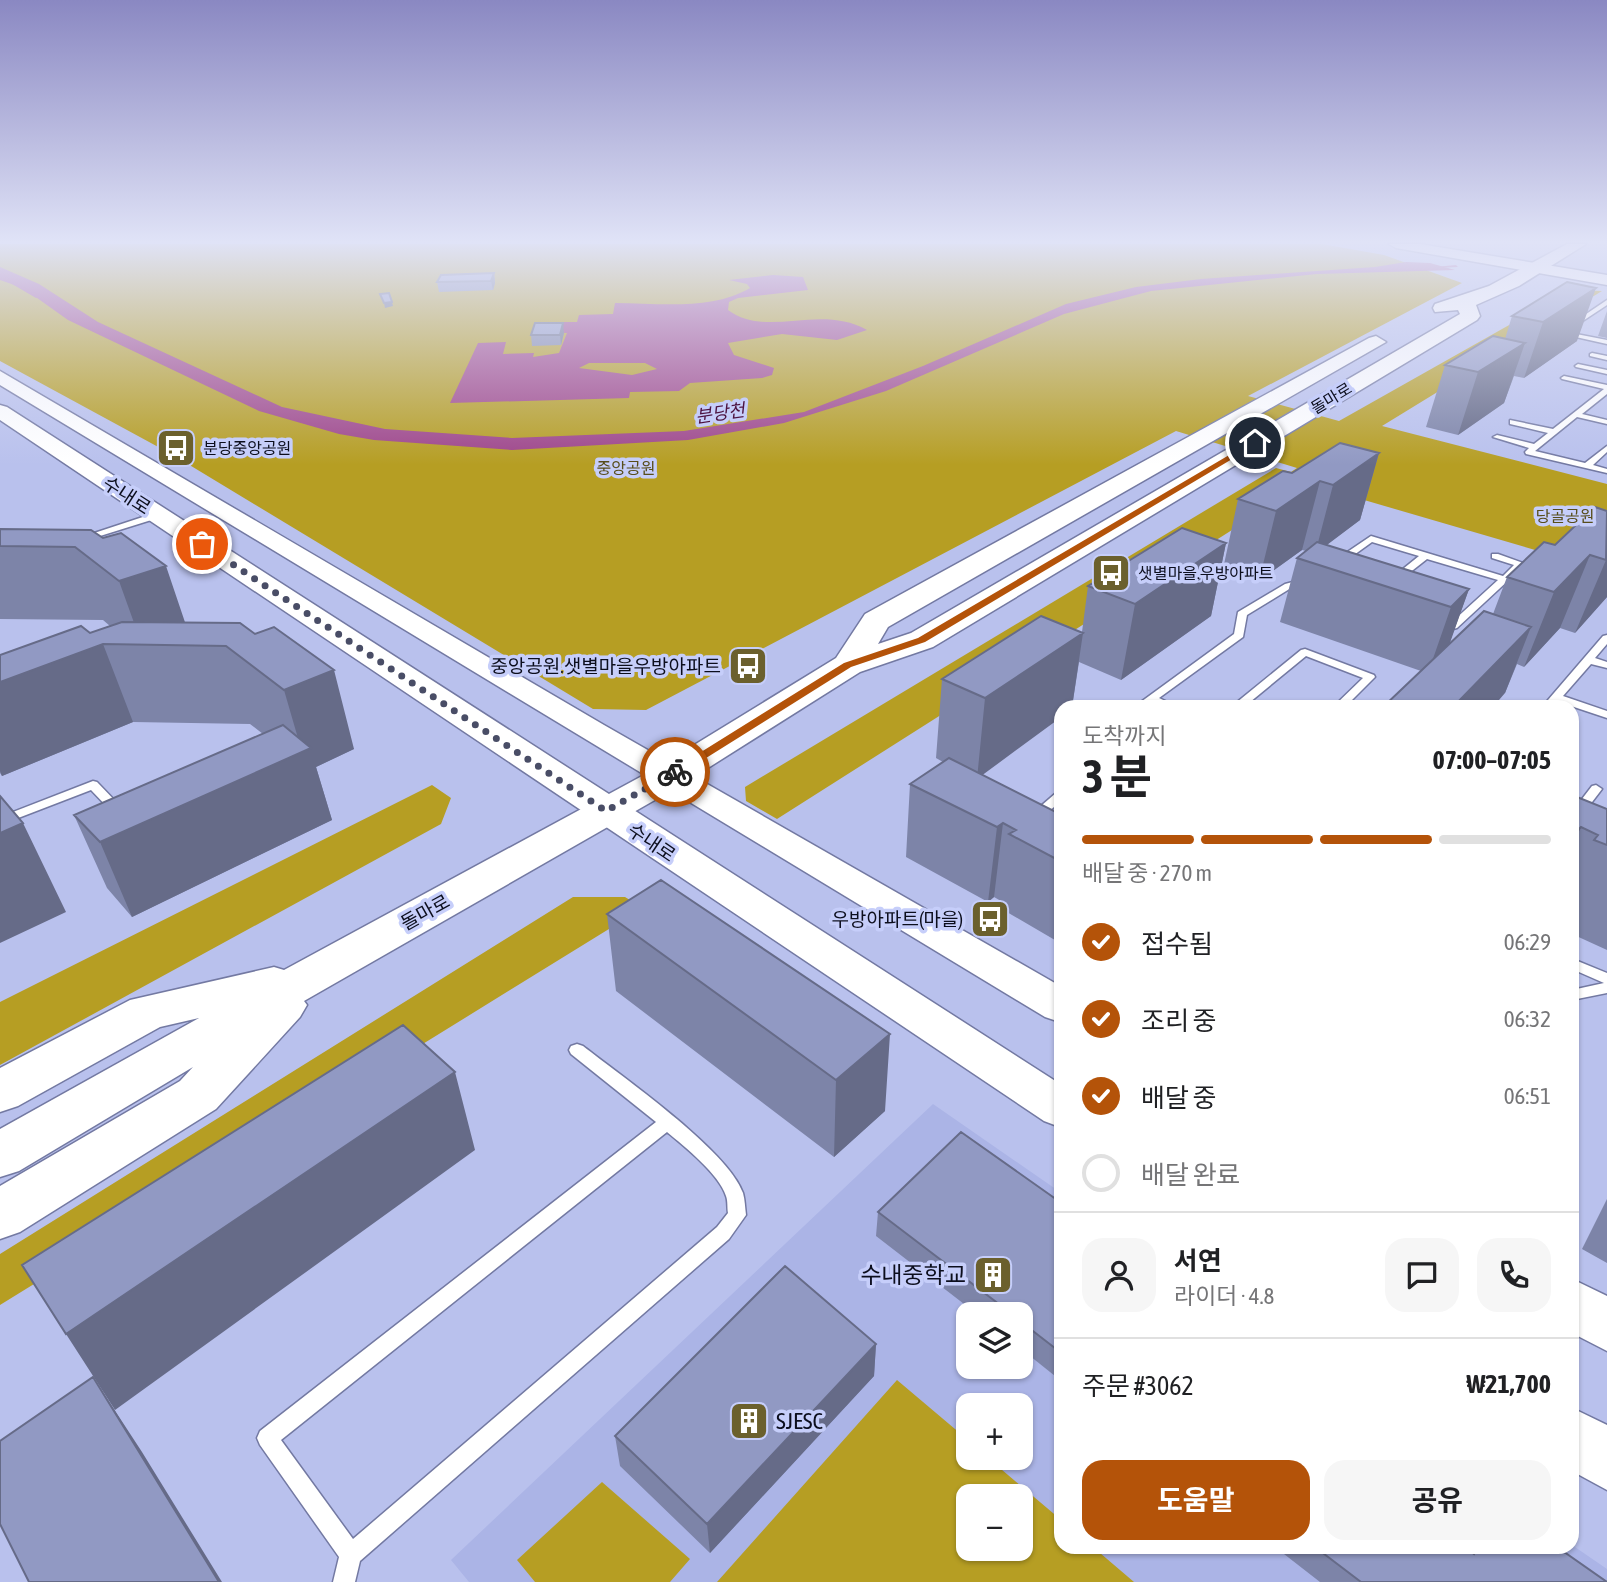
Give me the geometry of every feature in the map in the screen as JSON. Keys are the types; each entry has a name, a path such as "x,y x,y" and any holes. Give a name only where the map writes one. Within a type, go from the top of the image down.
{"main road":[{"name":"돌마로","path":"848,665 876,621 1420,318"},
{"name":"돌마로","path":"0,1155 311,976 668,777 848,665 922,640 1467,318"},
{"name":"수내로","path":"0,377 668,777 1054,1002"},
{"name":"수내로","path":"0,411 1054,1104"},
{"path":"0,1093 147,1012 311,976"},
{"path":"0,1215 198,1095 311,976"},
{"path":"1579,1308 1607,1325"},
{"path":"1579,1442 1607,1460"}],"lane":[{"path":"1584,318 1561,333 1607,342"},
{"path":"1592,355 1607,358"},
{"path":"1578,366 1607,372"},
{"path":"1564,378 1607,389"},
{"path":"1607,389 1529,452 1607,471"},
{"path":"1577,415 1607,422"},
{"path":"1513,422 1554,432"},
{"path":"1497,437 1535,447"},
{"path":"1587,466 1607,449"},
{"path":"74,541 158,515"},
{"path":"1323,572 1371,539 1504,579"},
{"path":"1383,590 1426,555"},
{"path":"1430,618 1453,625 1521,564 1495,556"},
{"path":"1152,699 1239,635 1242,614 1288,586 1314,579"},
{"path":"1554,700 1607,638"},
{"path":"1246,700 1304,652 1370,677 1346,700"},
{"path":"1588,660 1607,665"},
{"path":"1579,708 1607,715"},
{"path":"0,821 23,818 93,785 130,822"},
{"path":"1579,811 1596,789"},
{"path":"1054,801 1033,818 1054,829"},
{"path":"1579,967 1607,979"},
{"path":"1579,994 1607,988"},
{"path":"344,1582 351,1555 723,1233 737,1215 734,1192 714,1167 667,1123 577,1050"},
{"path":"351,1555 267,1438 667,1123"}],"shaded area":[{"path":"65,318 92,318 282,407 385,429 512,438 684,431 804,412 923,366 1034,318 1055,318 886,391 784,423 688,440 512,450 374,440 339,434 259,411"},
{"path":"578,318 743,318 759,322 812,319 849,323 867,330 837,340 782,334 728,343 734,355 774,368 772,375 762,378 690,383 679,391 630,392 629,398 450,403 478,343 506,342 503,354 534,353 533,357 559,353 567,333 543,332 548,322 577,322","holes":["589,363 645,363 657,369 632,375 579,368"]},
{"path":"933,1104 1054,1188 1054,1554 1579,1554 1579,1550 1607,1569 1607,1582 469,1582 451,1560"}],"green space":[{"name":"중앙공원","path":"0,318 1396,318 1248,396 1339,421 1522,318 1558,318 1382,426 1607,484 1607,571 1306,483 777,819 746,801 745,787 1276,468 1291,472 1297,468 1176,431 646,710 593,709 173,455 0,361"},
{"path":"432,785 451,798 441,824 0,1065 0,1002"},
{"path":"573,897 625,897 643,908 0,1305 0,1254"},
{"path":"897,1380 956,1430 956,1470 1002,1470 1019,1484 956,1484 956,1561 1033,1561 1033,1496 1054,1514 1054,1554 1101,1554 1134,1582 717,1582"},
{"path":"602,1482 690,1559 670,1582 535,1582 517,1560"}],"building":[{"path":"1521,318 1550,318 1543,322"},
{"path":"535,323 563,323 560,335 531,335"},
{"path":"1493,336 1525,343 1478,372 1445,365"},
{"path":"1340,443 1379,453 1333,485 1320,481 1276,511 1238,499 1283,471 1292,473"},
{"path":"1595,507 1607,511 1606,560 1590,555 1554,592 1507,577 1544,542 1555,545"},
{"path":"1182,528 1226,543 1135,604 1088,586"},
{"path":"0,529 91,530 103,538 121,533 166,566 119,581 75,547 0,546"},
{"path":"1317,542 1469,589 1451,607 1297,558"},
{"path":"1484,611 1531,627 1460,700 1390,700"},
{"path":"1041,616 1083,633 985,698 942,679"},
{"path":"122,622 240,623 255,634 274,627 334,670 284,690 226,646 103,644 0,682 0,655 81,626 90,633"},
{"path":"283,725 311,748 100,842 74,815"},
{"path":"949,758 1054,811 1054,858 1009,834 1016,830 1003,823 997,827 910,784"},
{"path":"0,796 23,823 0,833"},
{"path":"1579,798 1607,809 1607,845 1594,840 1598,835 1581,827 1579,829"},
{"path":"661,880 890,1034 836,1080 607,914"},
{"path":"403,1025 455,1072 66,1334 22,1265"},
{"name":"수내중학교","path":"961,1132 1054,1198 1054,1347 1033,1331 1033,1302 996,1302 878,1212"},
{"name":"SJESC","path":"785,1266 876,1344 707,1524 615,1436"},
{"path":"93,1377 219,1582 29,1582 0,1524 0,1441"},
{"path":"1324,1554 1567,1554 1607,1582 1361,1582"}],"way so far":[{"path":"202,544 606,811 675,772"}],"place":[{"name":"분당중앙공원","path":"176,448"},
{"name":"샛별마을.우방아파트","path":"1111,573"},
{"name":"중앙공원.샛별마을우방아파트","path":"748,666"},
{"name":"우방아파트(마을)","path":"990,919"},
{"name":"수내중학교","path":"993,1275"},
{"name":"SJESC","path":"749,1421"}],"route":[{"path":"675,772 848,665 922,640 1255,443"}],"water label":[{"name":"분당천","path":"720,413"}],"park label":[{"name":"당골공원","path":"1565,516"}]}
